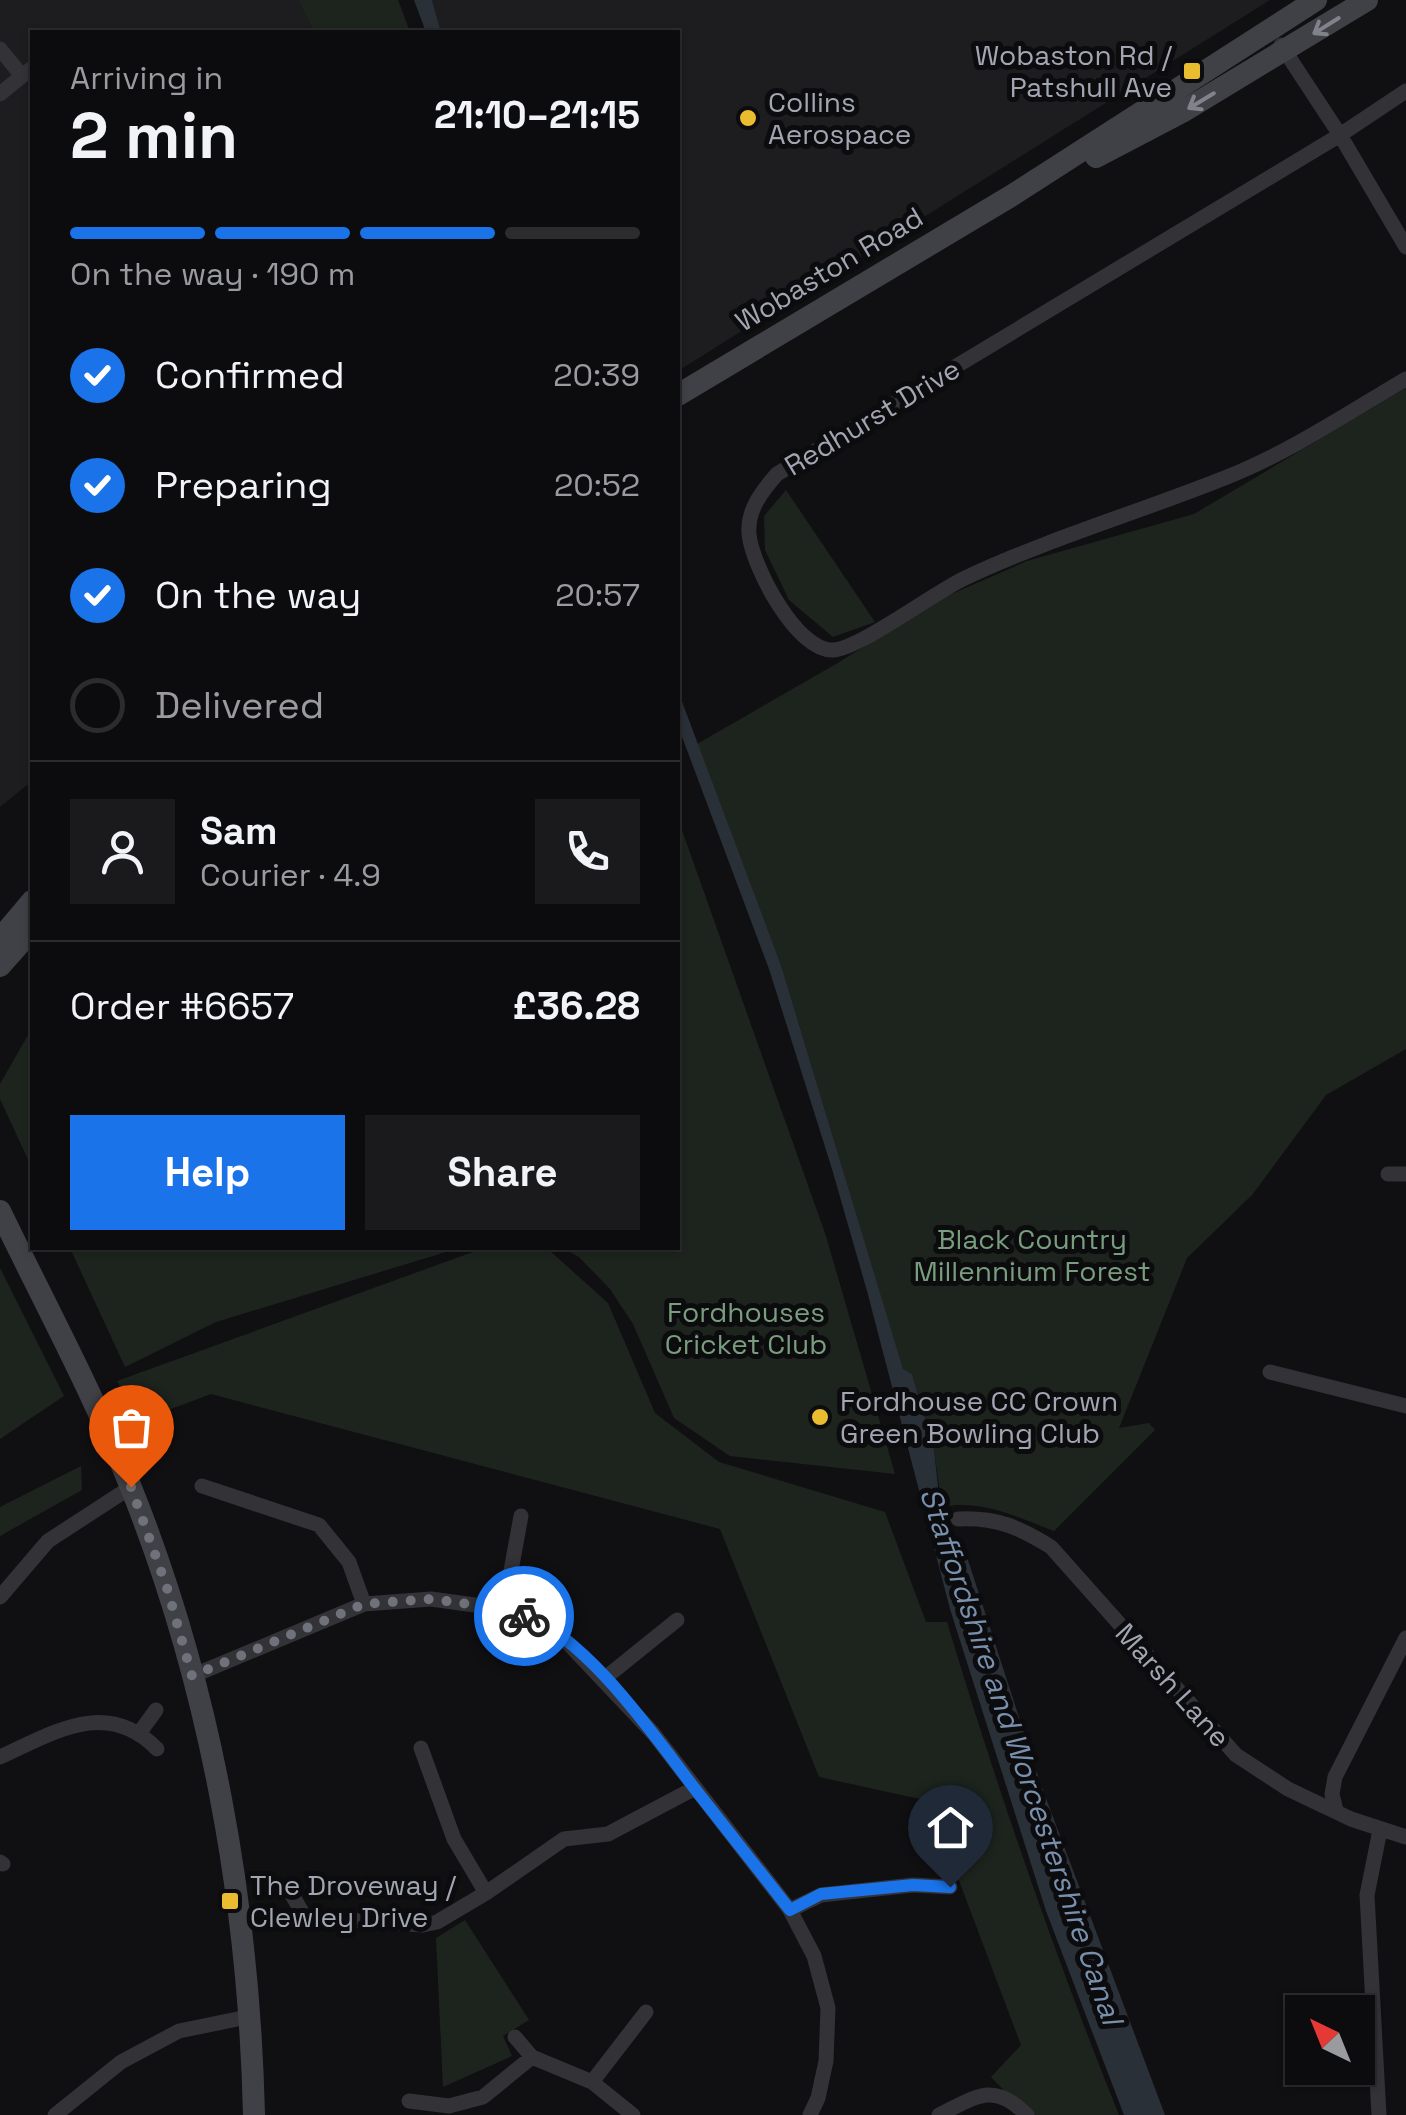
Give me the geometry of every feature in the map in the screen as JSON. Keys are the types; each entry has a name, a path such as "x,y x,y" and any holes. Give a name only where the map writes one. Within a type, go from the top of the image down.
{"street":[{"name":"Wobaston Road","path":"680,394 1011,196 1316,0"},
{"name":"Wobaston Road","path":"1011,196 1051,180 1182,112 1367,0"},
{"path":"1271,28 1406,248"},
{"path":"0,49 27,72 0,94"},
{"path":"1340,135 1406,91"},
{"name":"Redhurst Drive","path":"1340,135 777,474 750,516 749,534 762,573 796,632 820,648 851,646 942,589 1079,529 1228,477 1301,441 1406,379"},
{"path":"0,939 30,903"},
{"path":"0,966 30,932"},
{"path":"1388,1174 1406,1174"},
{"path":"0,1210 93,1399 131,1487 167,1588 192,1676 218,1784 234,1874 252,2016 254,2115"},
{"path":"1270,1372 1406,1406"},
{"path":"202,1486 319,1525 350,1562 364,1604"},
{"path":"0,1597 48,1541 131,1487"},
{"path":"504,1609 521,1516"},
{"name":"Marsh Lane","path":"958,1519 985,1518 1017,1526 1050,1547 1236,1755 1288,1788 1380,1830 1406,1837"},
{"path":"192,1676 364,1604 431,1599 504,1609 536,1620 567,1642 654,1733 790,1910 814,1956 828,2008 826,2061 810,2115"},
{"path":"605,1678 677,1620"},
{"path":"1336,1810 1332,1794 1334,1777 1406,1638"},
{"path":"140,1732 156,1710"},
{"path":"0,1757 59,1730 88,1724 119,1723 140,1732 158,1749"},
{"path":"421,1748 454,1838 486,1894"},
{"path":"292,1895 305,1918 423,1925 437,1922 486,1894 564,1838 608,1834 695,1788"},
{"path":"1379,2115 1366,1895 1380,1830"},
{"path":"790,1910 821,1894 913,1885 950,1887"},
{"path":"592,2082 646,2012"},
{"path":"55,2115 121,2062 179,2032 252,2016"},
{"path":"515,2037 532,2057 592,2082 632,2115"},
{"path":"409,2101 449,2106 483,2096 532,2057"},
{"path":"939,2115 982,2094 996,2094 1027,2115"}],"shaded area":[{"path":"0,0 298,0 313,30 30,30 30,783 0,807"},
{"path":"432,0 1270,0 680,370 680,30 440,30"}],"green space":[{"path":"298,0 398,0 409,30 313,30"},
{"name":"Black Country Millennium Forest","path":"1406,388 1406,1049 1326,1095 1252,1195 1187,1258 1119,1428 1149,1423 1155,1430 1054,1531 985,1507 942,1507 934,1450 912,1374 903,1370 781,965 697,744 945,597 1027,561 1194,514"},
{"path":"786,490 875,622 833,637 789,600 765,550 764,516"},
{"name":"Fordhouses Cricket Club","path":"680,825 826,1236 895,1474 730,1456 674,1418 633,1324 610,1289 579,1257 566,1250 680,1250"},
{"path":"30,1032 30,1164 0,1099 0,1084"},
{"path":"71,1250 452,1250 216,1322 125,1367"},
{"path":"478,1250 549,1250 608,1303 655,1413 719,1462 885,1512 926,1622 947,1622 1027,1870 1119,2115 1028,2115 991,2077 1021,2045 929,1801 819,1777 720,1529 211,1394 139,1421 117,1381"},
{"path":"0,1268 64,1396 0,1439"},
{"path":"81,1466 82,1490 0,1536 0,1507"},
{"path":"465,1920 529,2020 503,2036 512,2056 443,2087 436,1938"}],"water":[{"path":"414,0 432,0 440,30 425,30"},
{"name":"Staffordshire and Worcestershire Canal","path":"680,696 781,965 903,1369 912,1374 934,1450 942,1523 947,1537 967,1557 1041,1785 1165,2115 1124,2115 1046,1911 950,1609 867,1291 769,969 680,731"}],"way so far":[{"path":"131,1487 167,1588 192,1676 364,1604 431,1599 504,1609 524,1616"}],"place":[{"name":"Wobaston Rd / Patshull Ave","path":"1192,71"},
{"name":"Collins Aerospace","path":"748,118"},
{"name":"Fordhouse CC Crown Green Bowling Club","path":"820,1417"},
{"name":"The Droveway / Clewley Drive","path":"230,1901"}],"route":[{"path":"524,1616 567,1642 605,1678 654,1733 790,1910 821,1894 913,1885 950,1887"}]}
